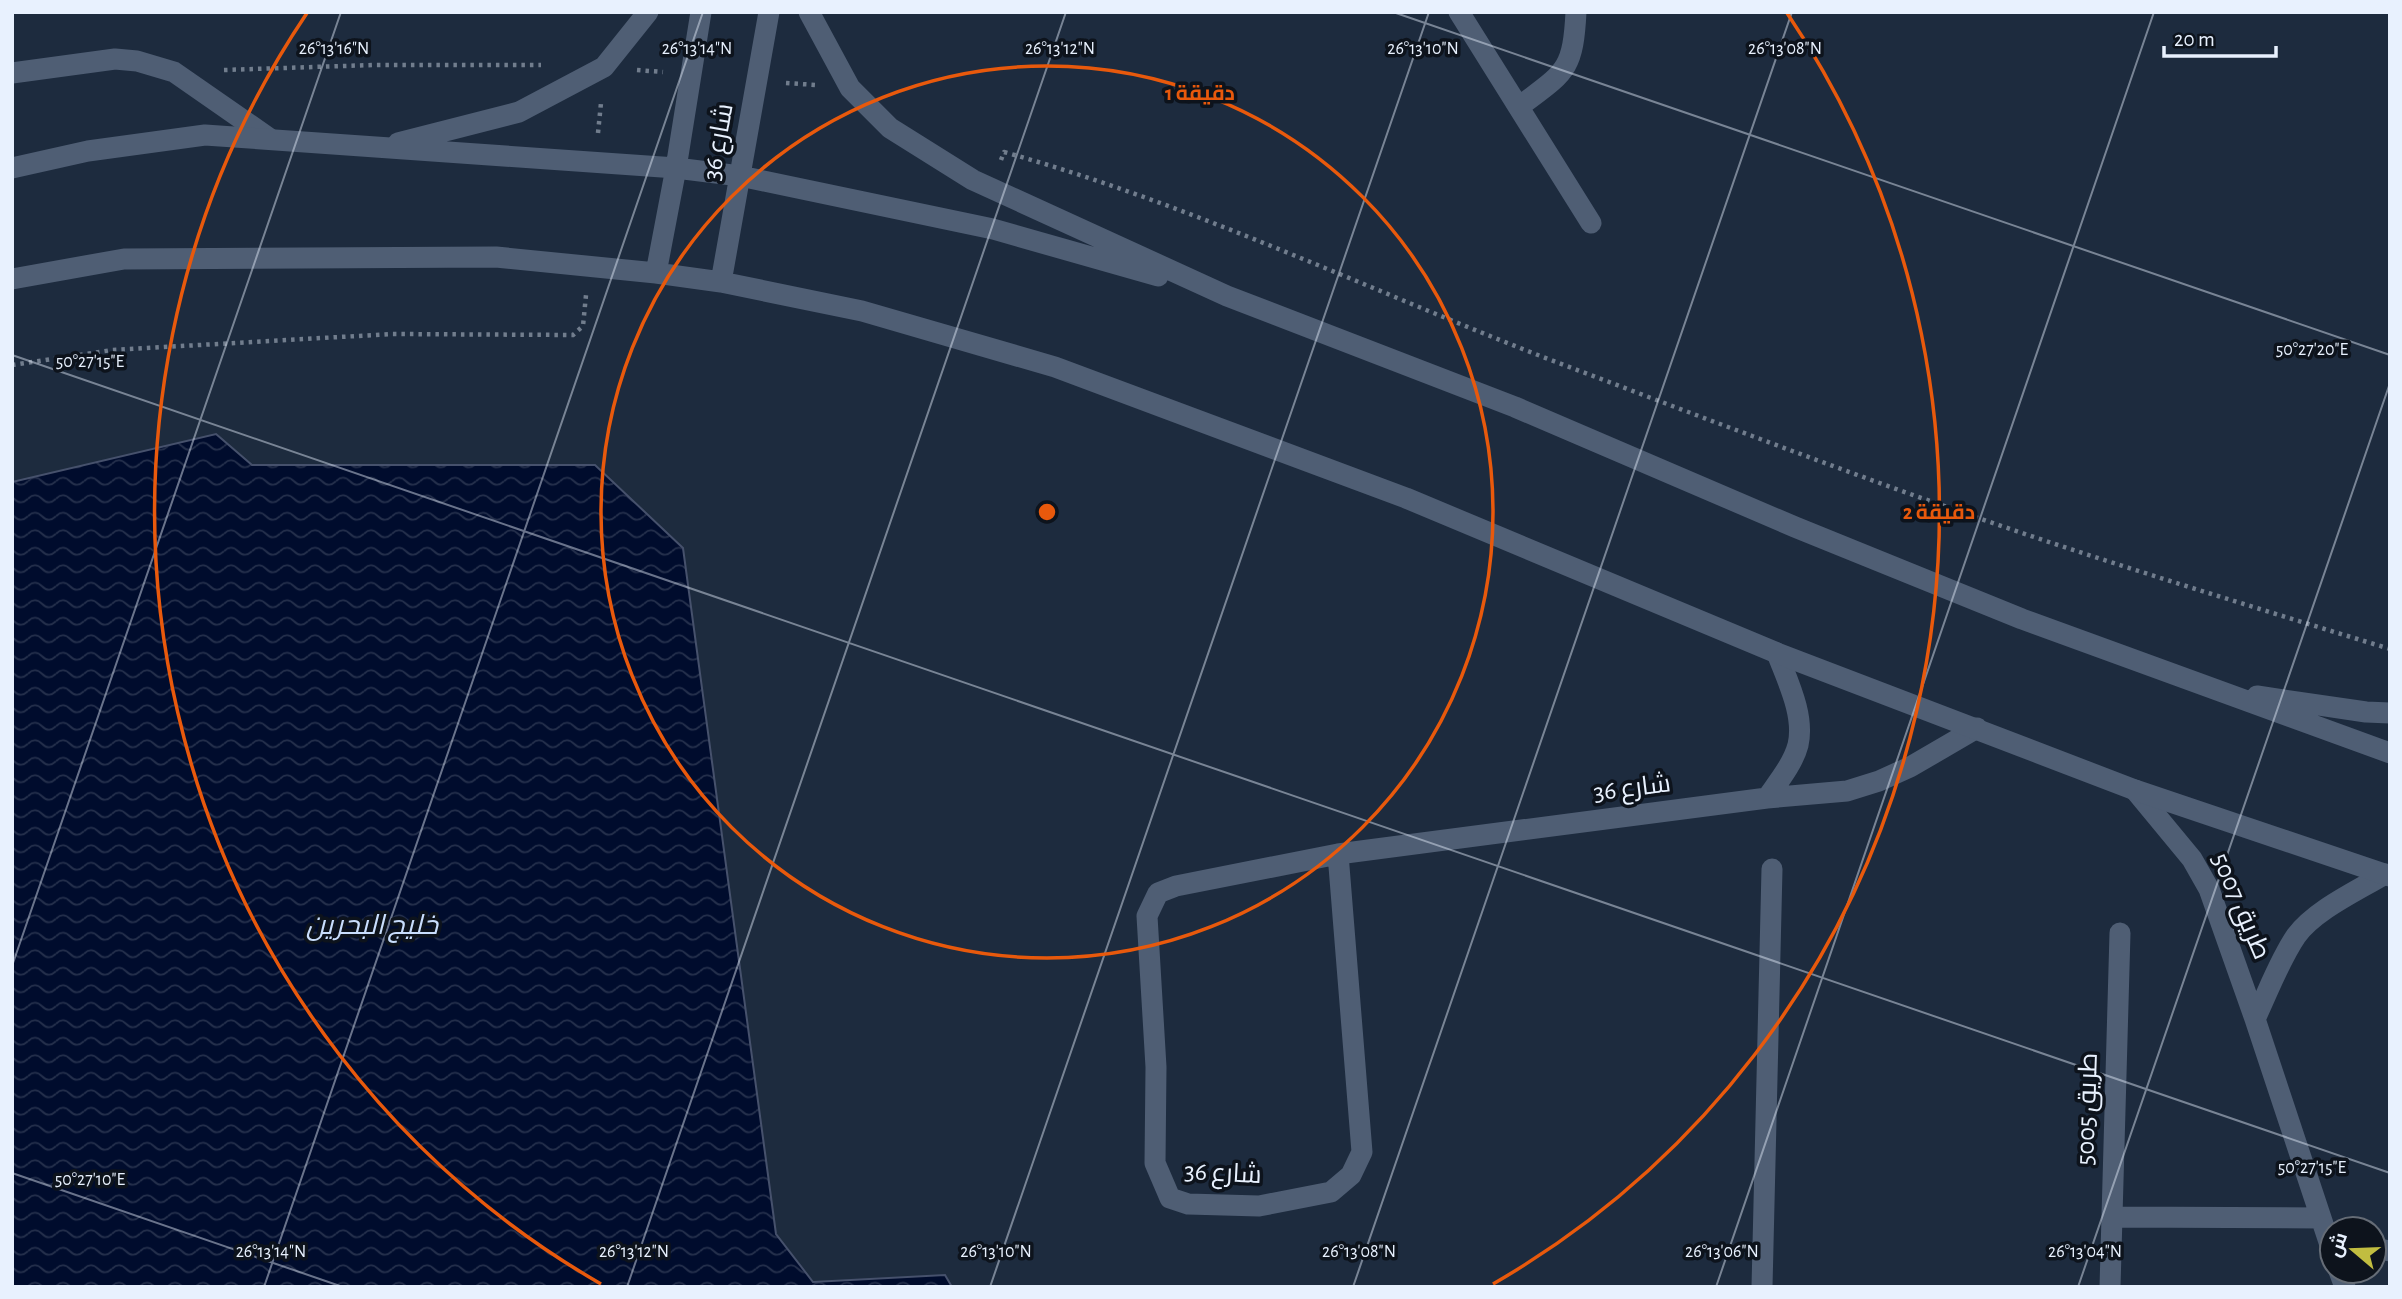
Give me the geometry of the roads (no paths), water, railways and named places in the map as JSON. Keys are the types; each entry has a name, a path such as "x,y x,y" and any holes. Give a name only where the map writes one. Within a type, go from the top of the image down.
{"street":[{"path":"380,147 519,112 604,67 649,12"},
{"name":"شارع 36","path":"656,273 701,12"},
{"name":"شارع 36","path":"721,282 769,12"},
{"path":"809,12 850,88 890,128 973,180 1227,296 1515,407 1794,527 2022,619 2390,753"},
{"path":"1459,12 1591,223"},
{"path":"1520,106 1555,79 1570,59 1575,43 1576,12"},
{"path":"12,73 115,59 136,61 174,72 269,138"},
{"path":"12,168 88,152 205,135 676,168 740,176 993,229 1227,296"},
{"path":"12,279 124,259 496,257 721,282 862,311 1055,367 1406,498 1777,653 2135,790 2387,875"},
{"path":"1767,798 1786,770 1798,744 1798,721 1793,696 1777,653"},
{"path":"2213,690 2366,712 2390,713"},
{"name":"شارع 36","path":"1338,854 1362,1152 1351,1175 1331,1192 1259,1206 1188,1204 1170,1198 1155,1163 1156,1067 1147,916 1158,893 1176,886 1338,854 1767,798 1847,791 1910,767 1977,728"},
{"name":"طريق 5007","path":"2135,790 2192,859 2209,889 2319,1215"},
{"path":"1762,1287 1772,869"},
{"name":"طريق 5007","path":"2255,1019 2297,935 2315,917 2387,875"},
{"name":"طريق 5005","path":"2110,1287 2120,933"},
{"path":"2112,1217 2318,1218"}],"water":[{"name":"خليج البحرين","path":"216,434 252,465 595,465 683,548 776,1234 813,1282 945,1275 952,1287 12,1287 12,482"}]}
